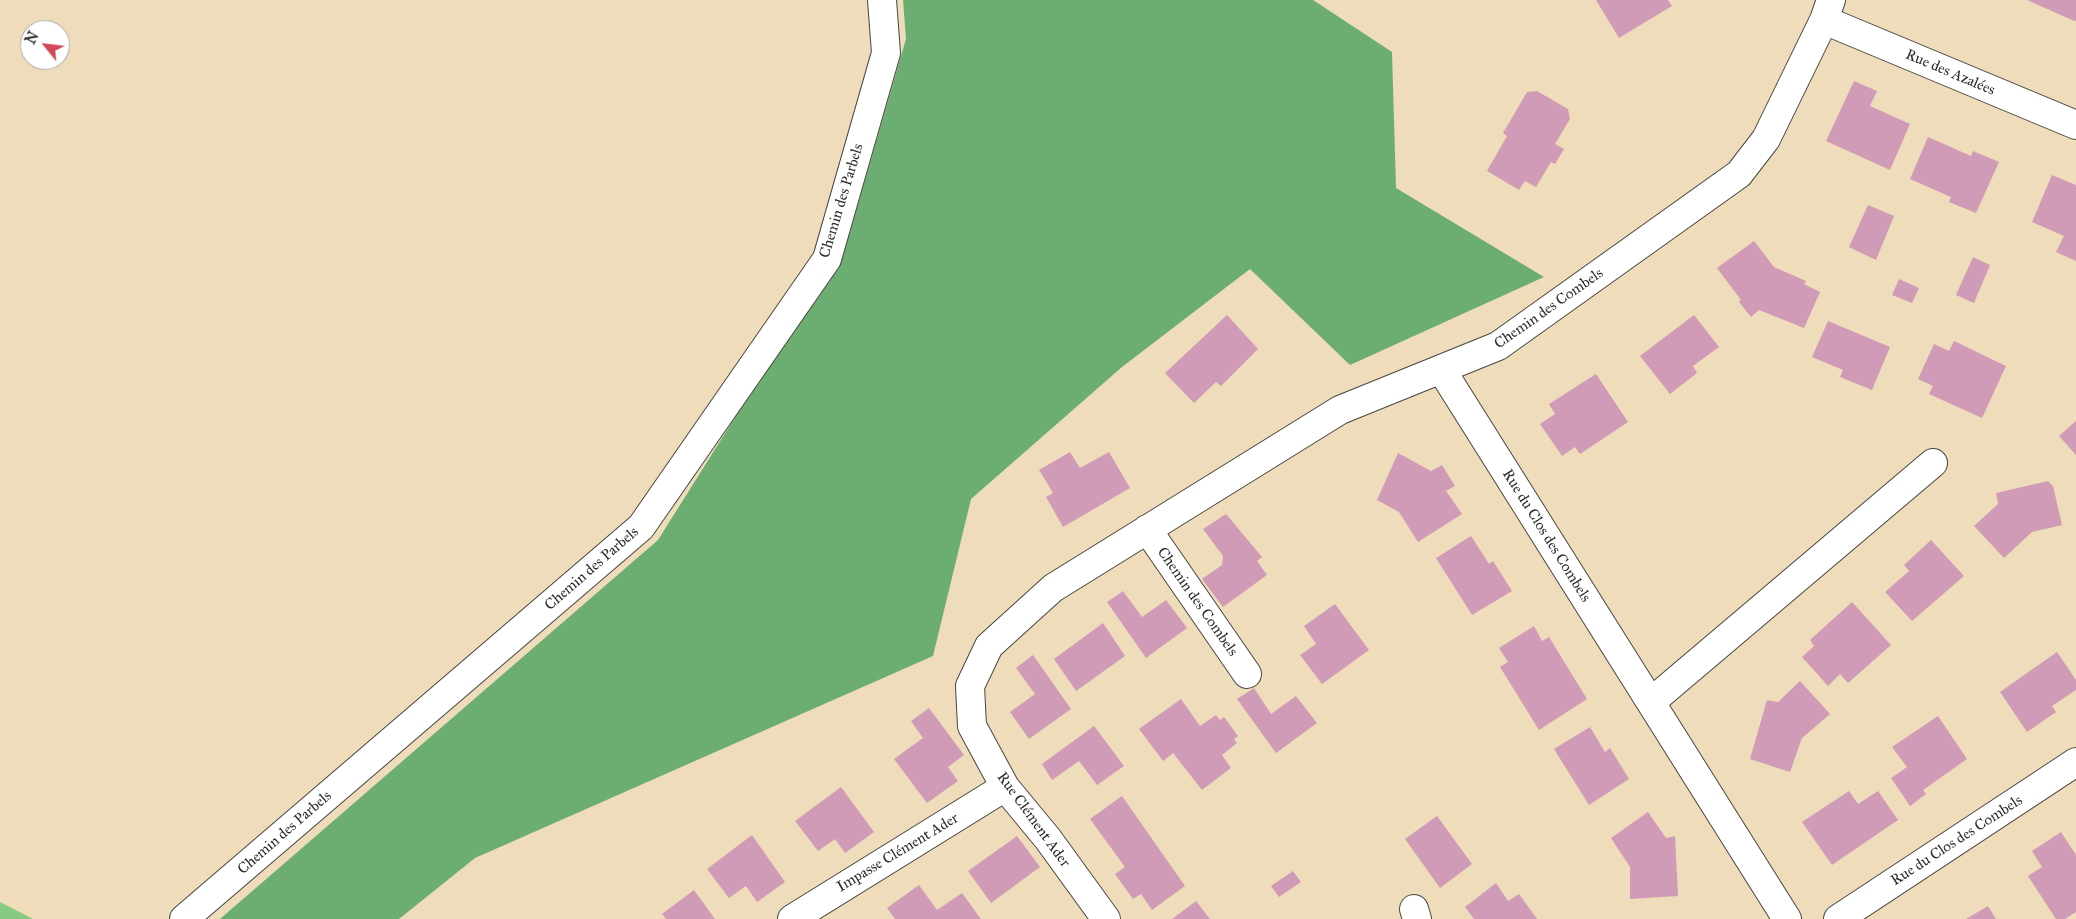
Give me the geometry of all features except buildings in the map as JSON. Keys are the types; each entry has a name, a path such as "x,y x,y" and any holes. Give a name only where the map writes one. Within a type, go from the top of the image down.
{"street":[{"name":"Chemin des Parbels","path":"184,919 641,527 827,259 886,53 882,0"},
{"name":"Rue des Azalées","path":"1827,10 2076,125"},
{"name":"Chemin des Combels","path":"970,686 989,646 1053,588 1340,410 1498,346 1739,174 1766,139 1827,10"},
{"name":"Rue du Clos des Combels","path":"1441,369 1788,919"},
{"path":"1651,702 1933,463"},
{"name":"Chemin des Combels","path":"1147,530 1247,674"},
{"name":"Rue Clément Ader","path":"970,686 972,726 1005,787 1048,839 1106,919"},
{"name":"Rue du Clos des Combels","path":"1838,919 2076,762"},
{"name":"Impasse Clément Ader","path":"792,919 1005,787"}],"green space":[{"path":"903,0 1313,0 1392,52 1396,188 1544,277 1350,365 1250,269 1122,367 971,499 933,656 475,858 399,919 220,919 658,540 849,236 906,39"},
{"path":"0,902 33,919 0,919"}]}
